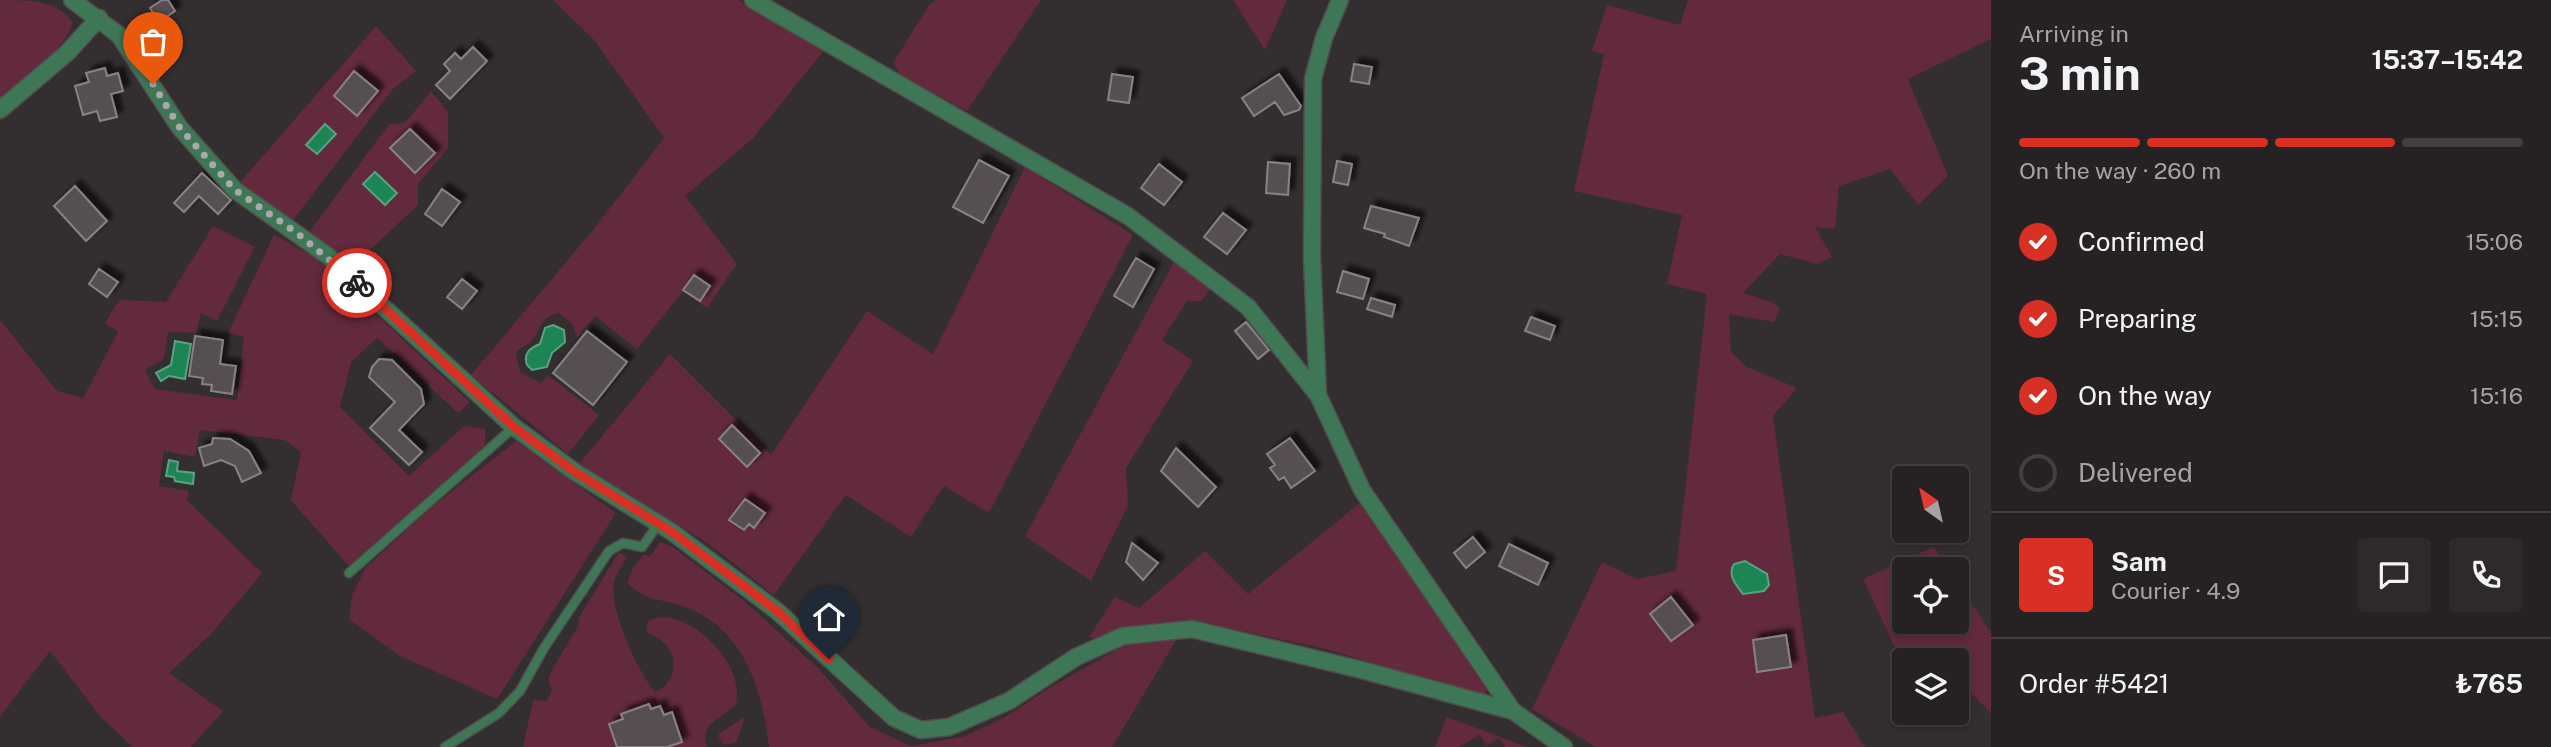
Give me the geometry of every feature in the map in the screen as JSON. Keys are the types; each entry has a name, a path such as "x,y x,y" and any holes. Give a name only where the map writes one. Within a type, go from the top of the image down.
{"street":[{"path":"72,0 119,35 180,128 235,190 328,256 514,427 575,472 659,523 777,611 894,718 921,730 949,727 971,720 1009,701 1076,657 1123,636 1192,629 1362,670 1513,711 1564,747"},
{"path":"753,0 1128,216 1248,307 1318,395 1362,490 1513,711"},
{"path":"1318,395 1312,258 1313,79 1324,38 1340,0"},
{"path":"0,110 67,53 99,18"}],"lane":[{"path":"349,573 514,427"},
{"path":"445,747 499,713 520,691 544,648 609,551 623,543 642,547 659,523"}],"shaded area":[{"path":"0,0 33,1 51,5 73,22 52,56 0,101"},
{"path":"553,0 738,0 826,48 753,138 685,196 737,264 707,308 683,291 637,349 595,316 577,338 572,324 559,313 546,319 533,339 516,353 520,372 541,383 548,375 599,415 568,454 471,375 593,230 664,138 594,40"},
{"path":"936,0 1041,0 967,111 901,76 893,63 929,5"},
{"path":"1233,0 1287,0 1265,50"},
{"path":"1688,0 1991,0 1991,39 1908,79 1948,176 1918,205 1890,169 1839,186 1835,229 1815,227 1832,257 1817,264 1780,254 1743,293 1772,302 1780,308 1774,322 1729,314 1731,352 1747,367 1797,388 1773,416 1815,718 1843,712 1865,747 1596,747 1532,709 1602,562 1637,579 1676,571 1707,294 1667,284 1682,215 1574,191 1604,54 1592,51 1607,5 1680,25"},
{"path":"376,26 416,71 393,89 293,220 240,182"},
{"path":"431,91 448,112 448,148 418,184 418,205 354,265 310,231 389,124 405,123"},
{"path":"325,124 336,134 317,154 306,145"},
{"path":"1025,167 1133,235 989,513 944,486 911,537 846,495 774,595 706,542 579,464 670,354 771,455 867,311 933,354"},
{"path":"375,172 397,193 385,205 363,184"},
{"path":"213,226 255,247 217,321 201,313 196,333 168,332 164,359 145,370 155,389 237,400 244,337 228,333 274,235 313,256 470,402 458,413 377,338 351,362 340,407 409,476 464,426 485,429 485,445 349,566 291,500 301,452 285,440 200,430 195,457 164,451 159,486 189,491 187,500 262,573 211,634 169,673 223,711 191,747 132,747 99,715 50,651 0,717 0,320 57,391 83,398 118,332 105,323 119,300 166,302"},
{"path":"1174,262 1210,288 1202,301 1187,301 1162,340 1193,361 1126,468 1128,505 1091,581 1025,536"},
{"path":"553,325 564,330 565,342 552,353 547,367 532,370 527,365 527,354 530,349 540,344 545,328"},
{"path":"175,341 191,344 185,379 169,376 161,381 156,373 171,365"},
{"path":"516,441 616,513 497,699 400,656 349,619 352,595 366,567 432,507"},
{"path":"169,460 178,462 177,471 194,473 193,484 175,481 174,477 166,476"},
{"path":"1361,502 1487,689 1485,696 1326,649 1195,621 1125,628 1097,638 1089,637 1115,597 1139,608 1205,551 1248,594"},
{"path":"660,542 673,547 744,601 817,667 870,727 911,746 966,736 1007,716 1049,688 1125,645 1177,639 1112,747 769,747 762,705 747,664 736,646 722,630 705,617 685,607 642,594 627,583 633,568 644,554 650,557"},
{"path":"1934,547 1941,557 1912,557"},
{"path":"619,552 627,557 614,581 620,623 640,669 655,692 667,684 673,671 670,650 646,631 648,621 662,617 678,620 710,640 733,672 737,689 735,705 709,727 705,739 707,747 523,747 533,700 547,701 552,689 548,679 580,623 578,619"},
{"path":"1745,561 1767,574 1769,585 1764,591 1743,594 1735,583 1732,568 1734,564"},
{"path":"1892,566 1892,634 1969,634 1969,599 1991,633 1991,713 1969,691 1969,648 1895,648 1863,579"},
{"path":"745,717 736,743 724,745 718,736 720,733"},
{"path":"1447,717 1527,747 1505,747 1499,738 1487,746 1480,735 1459,747 1435,747"}],"building":[{"path":"162,0 168,0 175,11 159,22 150,8"},
{"path":"473,47 487,61 450,99 436,85 450,71 444,64 455,53 461,59"},
{"path":"1354,64 1372,67 1369,84 1351,81"},
{"path":"105,68 107,76 118,73 123,91 111,94 117,117 100,121 97,111 83,115 75,86 89,82 86,73"},
{"path":"354,71 378,91 357,116 334,96"},
{"path":"1112,74 1133,77 1129,103 1108,100"},
{"path":"1279,74 1301,106 1299,110 1284,115 1275,102 1254,116 1242,98"},
{"path":"410,129 435,153 415,173 390,148"},
{"path":"979,160 1009,176 983,223 953,207"},
{"path":"1337,161 1352,164 1348,185 1333,182"},
{"path":"1268,162 1290,164 1288,195 1266,193"},
{"path":"1159,164 1182,182 1164,205 1141,188"},
{"path":"202,173 231,200 218,214 199,196 184,212 174,203"},
{"path":"75,186 107,221 86,241 54,206"},
{"path":"442,189 460,202 442,226 425,214"},
{"path":"1371,206 1419,218 1409,246 1384,237 1385,234 1364,228"},
{"path":"1223,213 1246,230 1227,254 1204,237"},
{"path":"1136,258 1154,269 1133,307 1114,296"},
{"path":"99,269 118,282 107,297 89,284"},
{"path":"1343,271 1369,279 1363,299 1337,292"},
{"path":"694,275 710,286 700,301 683,290"},
{"path":"462,279 477,291 462,309 447,297"},
{"path":"1371,298 1395,305 1392,317 1367,309"},
{"path":"1531,317 1555,326 1550,340 1525,331"},
{"path":"1246,322 1269,350 1258,359 1235,331"},
{"path":"587,331 627,362 593,405 553,373"},
{"path":"195,336 223,340 220,364 236,366 232,394 211,391 212,385 202,384 203,378 189,376"},
{"path":"379,359 392,360 421,389 424,404 399,430 422,452 409,465 370,428 395,402 369,377 372,367"},
{"path":"732,425 760,453 747,467 719,439"},
{"path":"213,438 230,439 249,451 261,473 242,482 235,466 221,460 204,466 199,448 212,444"},
{"path":"1290,438 1315,471 1291,488 1284,477 1279,480 1270,468 1275,465 1267,454"},
{"path":"1176,448 1216,487 1198,507 1161,471"},
{"path":"745,499 765,513 754,528 749,524 744,530 729,520"},
{"path":"1473,537 1485,552 1466,568 1454,553"},
{"path":"1132,543 1158,563 1143,580 1126,562"},
{"path":"1509,544 1548,563 1538,585 1499,566"},
{"path":"1671,597 1693,625 1671,641 1650,614"},
{"path":"1786,635 1791,667 1757,672 1753,640"},
{"path":"649,704 651,709 660,706 664,715 672,712 682,742 667,747 617,747 609,724 623,719 621,714"}],"way so far":[{"path":"153,84 180,128 235,190 328,256 357,283"}],"route":[{"path":"357,283 514,427 575,472 672,532 777,611 829,659"}]}
